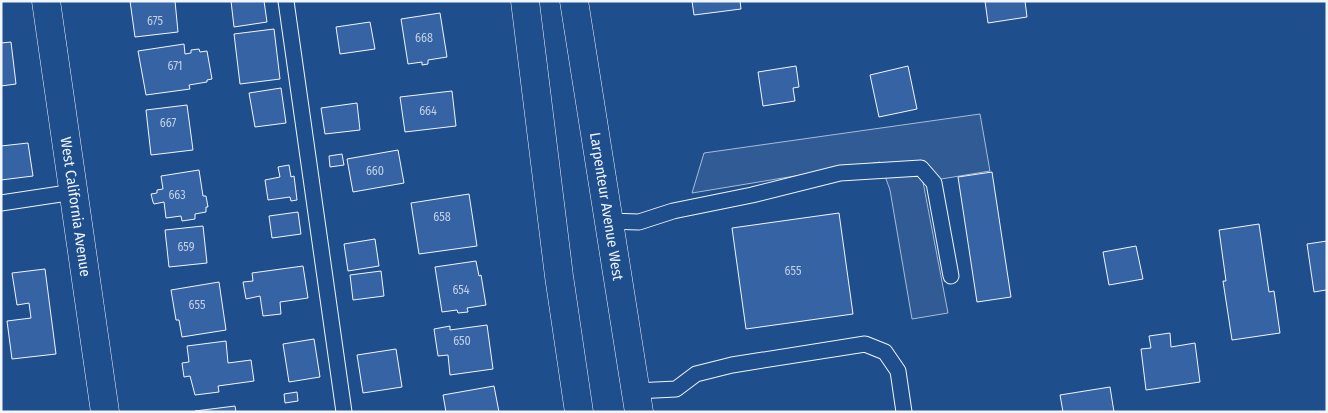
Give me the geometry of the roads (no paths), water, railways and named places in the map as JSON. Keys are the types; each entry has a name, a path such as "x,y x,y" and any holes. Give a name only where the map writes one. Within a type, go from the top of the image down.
{"main road":[{"name":"West California Avenue","path":"46,1 105,412"},
{"path":"525,1 559,276 579,412"},
{"name":"Larpenteur Avenue West","path":"574,1 637,402"}],"lane":[{"path":"286,1 344,412"},
{"path":"608,221 639,222 673,212 840,173 921,168 934,183 951,276"},
{"path":"1,203 74,192"},
{"path":"637,402 676,389 696,374 732,365 865,344 885,352 898,371 904,412"}]}
